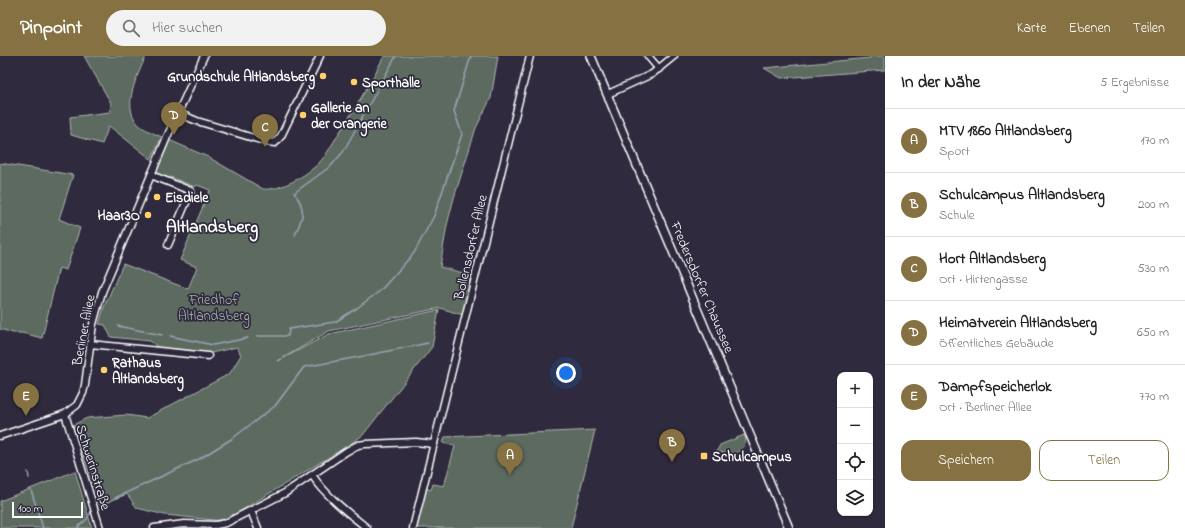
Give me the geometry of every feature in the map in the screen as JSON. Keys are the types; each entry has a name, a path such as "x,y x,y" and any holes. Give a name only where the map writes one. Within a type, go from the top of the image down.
{"main road":[{"name":"Fredersdorfer Chaussee","path":"592,56 789,528"}],"street":[{"name":"Berliner Allee","path":"0,436 64,414 77,405 85,385 94,319 102,292 166,139 204,56"},
{"path":"178,113 197,121 267,142 275,143 280,136 320,56"},
{"name":"Bollensdorfer Allee","path":"413,528 530,56"},
{"path":"648,56 659,69"},
{"path":"608,94 644,78 659,69 674,56"},
{"path":"151,175 190,192 168,245"},
{"path":"90,344 208,356"},
{"name":"Schwerinstraße","path":"64,414 100,528"},
{"path":"154,528 184,524 222,524 285,493 358,445 416,442 434,444"},
{"path":"312,475 324,490 367,528"},
{"path":"251,511 258,528"}],"green space":[{"path":"84,56 146,56 135,81 131,99 131,108 133,116 138,124 146,130 162,137 151,159 109,126 102,144 71,135 70,117 110,112 111,103"},
{"name":"Friedhof Altlandsberg","path":"384,56 498,56 491,98 476,128 454,198 447,225 440,267 471,275 463,315 440,308 329,331 278,361 329,334 439,310 432,347 363,435 224,521 165,515 137,508 127,494 100,505 73,425 87,418 126,415 147,418 229,374 241,355 237,347 207,354 161,350 150,341 111,337 105,325 99,324 104,307 123,264 188,289 197,267 180,260 210,190 197,185 195,187 170,177 169,180 157,175 156,173 169,140 208,157 263,189 270,189 285,185 308,172 324,157 374,76"},
{"path":"870,56 885,56 885,70 781,78 764,68 870,58"},
{"path":"0,163 73,175 59,219 80,228 66,270 59,268 42,338 0,329"},
{"path":"595,430 571,528 416,528 426,488 431,490 433,484 444,486 455,446 443,443 445,437"},
{"path":"744,435 746,439 744,447 738,452 728,454 717,451 720,445"},
{"path":"75,471 92,528 0,528 0,501"}],"waterway":[{"path":"296,195 294,193 331,166 343,152 396,56"},
{"path":"257,336 288,336 289,329 335,322 381,290 414,253 434,216 462,134 454,111 471,56"},
{"path":"295,235 302,216 302,207 297,197"},
{"path":"118,326 162,335"},
{"path":"170,336 213,345 248,338"},
{"path":"103,506 115,498 199,459 233,438 275,406 304,367 428,343"},
{"path":"28,472 29,478"},
{"path":"31,490 43,528"},
{"path":"77,528 87,519 92,510"}],"place":[{"name":"Grundschule Altlandsberg","path":"323,76"},
{"name":"Sporthalle","path":"354,82"},
{"name":"Gallerie an der Orangerie","path":"303,115"},
{"name":"Heimatverein Altlandsberg","path":"174,135"},
{"name":"Hort Altlandsberg","path":"265,147"},
{"name":"Eisdiele","path":"157,197"},
{"name":"Haar3O","path":"148,215"},
{"name":"Rathaus Altlandsberg","path":"104,370"},
{"name":"Dampfspeicherlok","path":"26,416"},
{"name":"Schulcampus","path":"704,456"},
{"name":"Schulcampus Altlandsberg","path":"672,462"},
{"name":"MTV 1860 Altlandsberg","path":"510,475"}],"district":[{"name":"Altlandsberg","path":"212,226"}]}
